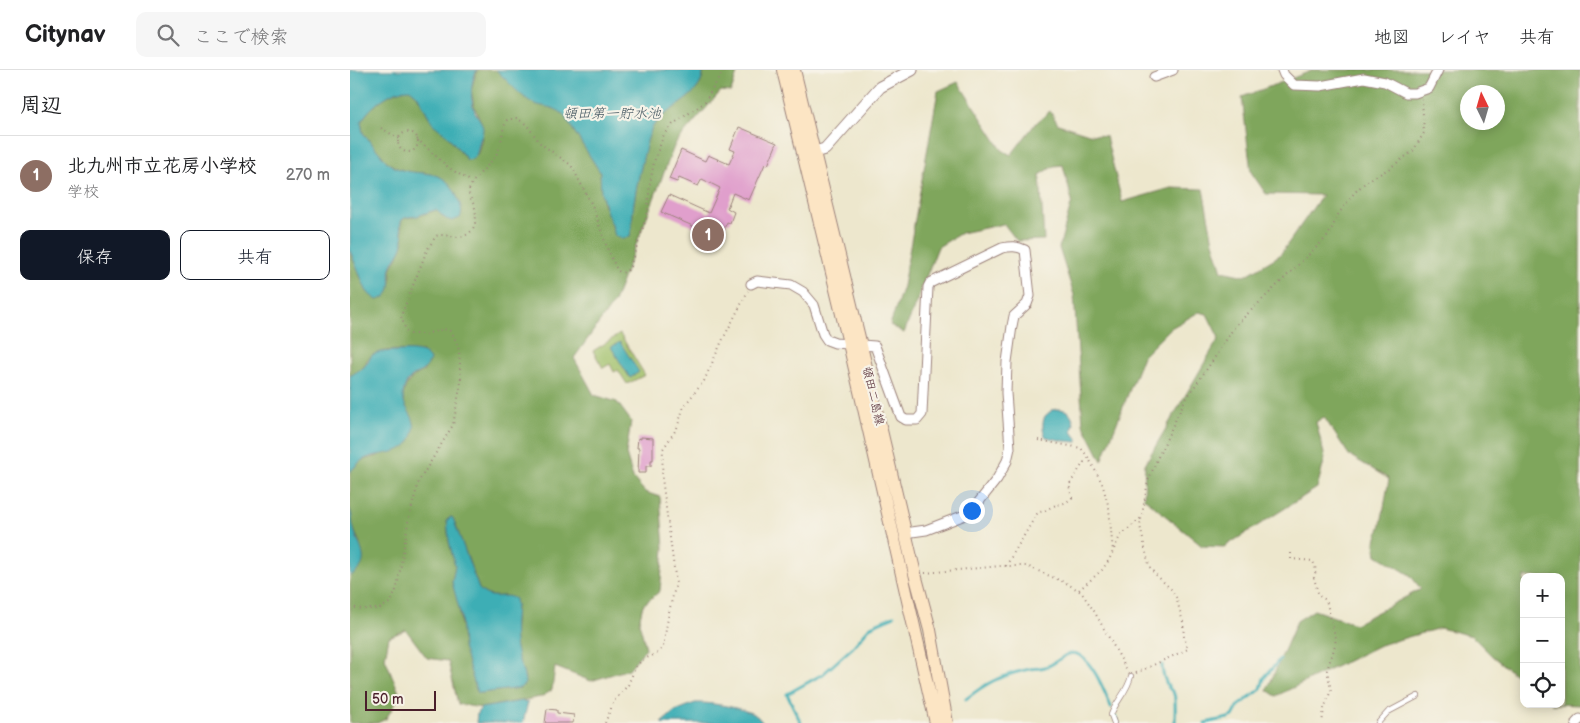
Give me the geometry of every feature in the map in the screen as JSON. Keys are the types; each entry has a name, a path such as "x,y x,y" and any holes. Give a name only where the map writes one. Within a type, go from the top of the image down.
{"main road":[{"name":"頓田二島線","path":"782,70 808,154 855,344 930,630 947,723"},
{"name":"頓田二島線","path":"794,70 808,154"},
{"name":"頓田二島線","path":"855,344 936,723"}],"street":[{"path":"808,154 825,148 880,87 912,70"},
{"path":"1154,77 1173,70"},
{"path":"1282,70 1284,75 1294,85 1320,86 1364,78 1385,82 1406,93 1429,88 1438,70"},
{"path":"751,284 757,281 791,285 803,292 814,305 826,340 835,343 875,346 902,416 906,420 917,420 922,414 928,287 930,283 1002,248 1010,246 1025,250 1030,296 1027,304 1014,316 1012,326 1007,362 1006,393 1010,448 1007,461 997,479 970,513 926,530 905,533"},
{"path":"1576,723 1580,719"}],"lane":[{"path":"1114,723 1110,715 1129,684 1131,676"},
{"path":"1378,723 1388,712 1418,696"}],"path":[{"path":"350,607 379,609 391,602 397,588 409,517 419,481 453,425 461,382 459,350 454,336 450,331 444,329 425,334 411,334 406,331 401,316 427,250 436,236 441,234 455,238 470,233 474,228 476,220 469,190 498,152 503,128 507,120 516,118 526,124 541,144 572,165 592,205 617,270 621,273 628,269 647,215 654,162 664,134 673,124 704,103 724,70"},
{"path":"915,574 1027,566 1066,583 1079,590 1094,611 1131,676 1188,649 1176,597 1172,590 1149,566 1140,526 1148,481 1167,434 1184,402 1214,360 1235,326 1328,236 1339,213 1355,192 1367,181 1387,170 1413,151 1424,133 1422,91"},
{"path":"381,128 400,139"},
{"path":"418,139 417,147 409,152 405,152 400,148 400,139 404,134 415,135 449,168 473,183"},
{"path":"605,723 614,701 628,685 636,666 642,660 658,653 665,637 676,583 662,478 663,449 676,428 684,406 704,381 751,284"},
{"path":"1038,440 1080,448 1088,457 1102,482 1110,508 1113,552"},
{"path":"1006,566 1038,512 1043,512 1052,506 1064,504 1072,498 1069,485 1084,462 1083,458"},
{"path":"1079,590 1102,570 1123,532 1141,518"},
{"path":"1291,554 1291,559 1313,561 1316,570 1314,578 1319,596 1326,600 1336,639 1328,662 1327,670 1331,690 1324,709 1322,723"}],"green space":[{"path":"477,70 496,70 533,103 557,109 563,114 600,172 603,203 613,231 630,236 639,176 648,137 654,125 667,112 692,94 702,79 703,70 738,70 731,92 721,91 675,144 614,302 574,358 594,395 617,402 631,421 626,454 633,478 645,492 660,497 664,548 660,591 643,605 639,622 646,648 629,669 591,681 555,667 552,690 541,697 481,708 458,704 448,661 427,658 406,630 389,637 385,658 400,695 386,719 377,723 350,723 350,576 360,543 353,528 350,509 350,472 362,460 378,456 404,403 405,387 415,376 424,371 422,352 393,350 372,356 367,360 362,369 350,376 350,251 366,290 370,295 391,283 391,269 403,244 402,220 436,210 446,219 426,173 414,173 399,169 388,163 363,133 361,122 382,99 396,92 410,89 417,95 429,117 448,136 467,160 478,153 482,137 481,122 474,106 471,90","holes":["451,517 453,518 479,589 491,596 505,596 516,605 514,637 517,655 525,678 520,688 482,693 478,693 476,689 461,625 459,606 452,582 455,566 449,541 447,520"]},
{"path":"1314,70 1580,70 1580,705 1565,704 1565,573 1520,573 1520,679 1492,656 1472,636 1440,628 1380,645 1276,696 1267,690 1297,621 1314,610 1355,624 1421,589 1410,575 1377,555 1375,544 1381,524 1389,479 1349,455 1324,417 1316,422 1325,458 1317,488 1224,547 1202,546 1144,498 1145,464 1219,338 1207,314 1199,312 1171,328 1143,356 1102,461 1083,424 1074,295 1059,248 1072,201 1063,165 1054,166 1040,175 1044,240 1017,241 1004,224 961,233 938,247 904,333 890,325 903,286 938,91 958,82 1002,150 1011,155 1035,124 1050,111 1058,124 1089,134 1106,136 1122,202 1171,188 1203,189 1213,242 1222,271 1245,276 1280,255 1322,195 1266,194 1251,172 1242,97"},
{"path":"620,334 645,375 627,384 618,370 614,372 610,364 603,368 593,351"}],"water":[{"path":"350,70 477,70 472,85 472,102 483,127 483,133 477,153 473,159 467,160 448,136 433,124 417,95 410,89 396,92 382,99 361,122 363,133 388,163 408,171 436,175 445,180 452,187 461,206 460,218 452,221 446,219 436,210 402,220 403,243 391,268 390,288 386,296 377,300 366,290 350,251"},
{"name":"頓田第一貯水池","path":"496,70 703,70 702,79 698,87 684,101 667,112 654,125 651,131 636,189 630,236 622,239 615,236 601,192 600,172 563,114 555,109 531,102"},
{"path":"620,342 639,372 630,378 611,347"},
{"path":"410,351 424,354 430,360 424,369 407,382 403,395 403,400 412,416 414,425 411,439 406,446 399,450 368,457 350,472 350,376 364,367 372,355 380,352"},
{"path":"1057,409 1071,414 1074,424 1072,431 1078,440 1077,442 1046,437 1043,421 1045,416 1052,410"},
{"path":"350,509 363,560 357,571 350,576"},
{"path":"451,517 453,518 479,589 489,595 506,596 515,599 515,641 525,684 520,688 482,693 478,693 476,689 463,647 461,616 452,582 455,566 449,541 447,520"},
{"path":"522,701 528,702 523,723 476,723 477,713 481,708"},
{"path":"695,703 737,708 753,714 763,723 661,723 675,711"}],"building":[{"path":"739,127 777,143 768,165 765,164 749,200 733,193 727,208 734,212 730,223 727,222 720,238 661,212 669,195 709,213 720,188 702,179 698,186 679,178 677,182 669,179 681,150 705,161 708,155 729,164 735,151 730,149"},
{"path":"641,437 653,438 653,460 651,460 651,466 646,466 646,473 638,473 639,448 637,448 638,438 641,439"},
{"path":"547,709 557,710 557,713 574,715 573,723 545,723"}],"waterway":[{"path":"801,723 787,694 823,674 852,648 871,626 894,616"},
{"path":"966,699 987,684 1008,675 1045,667 1071,653 1075,653 1085,659 1090,665 1111,707"},
{"path":"1205,723 1233,716 1242,703 1261,689 1264,678 1280,659"},
{"path":"1162,665 1165,680 1175,696 1175,723"},
{"path":"1115,717 1118,723"}],"place":[{"name":"北九州市立花房小学校","path":"708,235"}]}
